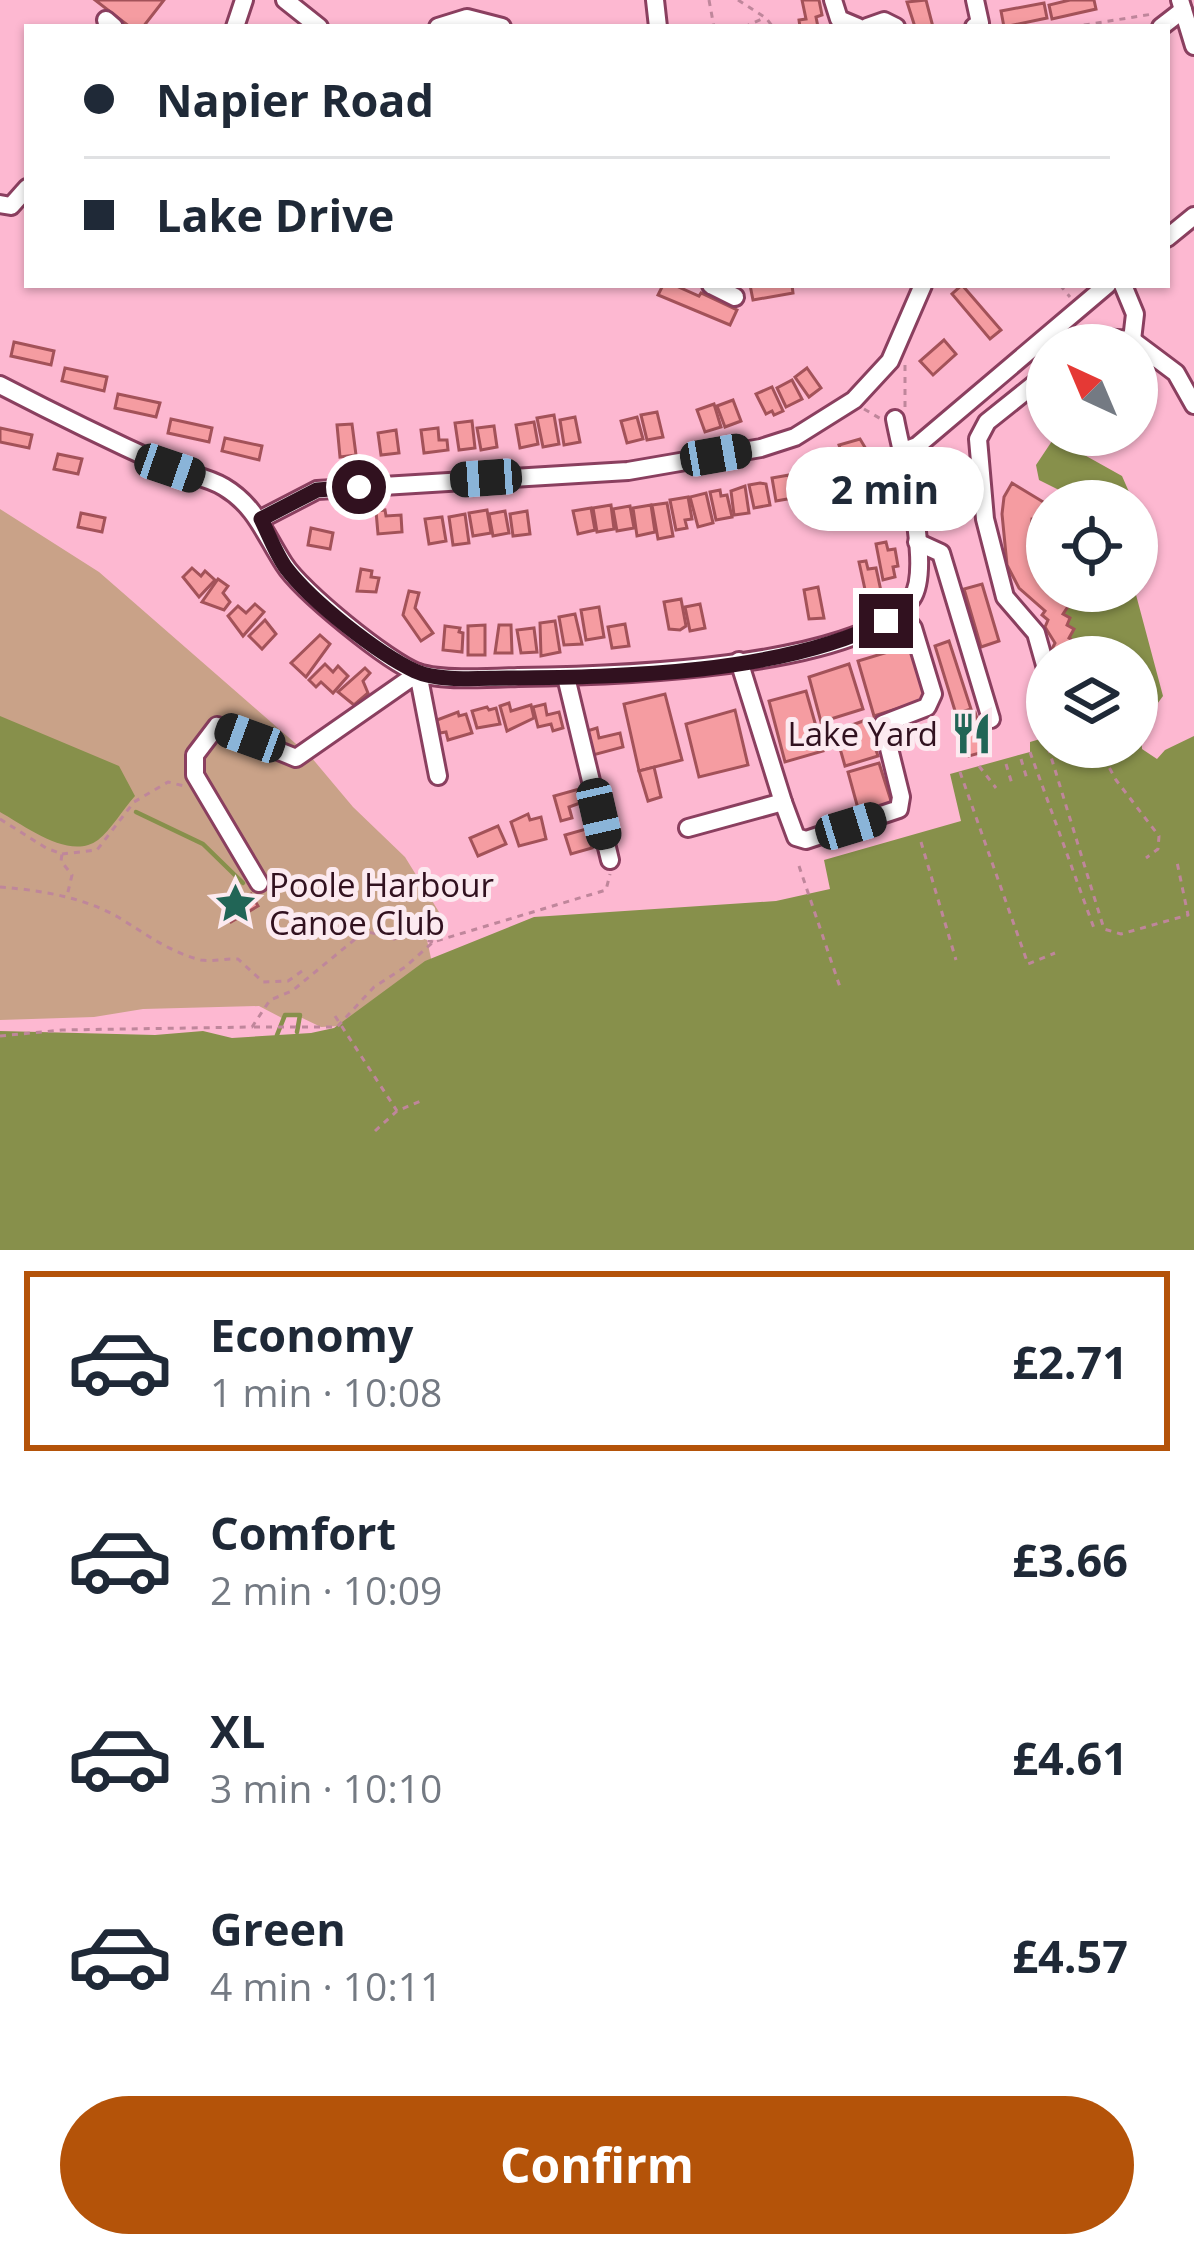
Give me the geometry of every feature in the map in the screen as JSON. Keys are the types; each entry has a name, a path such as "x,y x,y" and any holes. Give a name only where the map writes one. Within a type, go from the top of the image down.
{"street":[{"path":"285,0 315,24"},
{"path":"833,0 839,19 853,24"},
{"path":"1180,8 1194,46"},
{"path":"448,24 467,18 490,24"},
{"path":"0,204 11,206 24,191"},
{"path":"1170,236 1194,216"},
{"path":"717,288 735,297"},
{"path":"261,519 317,490 628,471 760,448 795,437 854,400 872,382 903,340 922,288"},
{"path":"901,452 917,446 1103,288"},
{"path":"1124,288 1135,314 1134,324"},
{"path":"1158,360 1176,373 1194,406"},
{"path":"0,386 170,468 221,485 261,519 286,567 301,583 363,637 418,673 566,677 652,672 792,654 856,636 899,610 912,599 917,586 917,542 896,419"},
{"path":"1026,391 987,422 977,439 985,519 1005,597 1037,636"},
{"path":"917,542 940,553 991,719"},
{"path":"740,661 783,802 796,837 806,839 899,809 901,796 883,724 927,706 933,694 913,628 899,610"},
{"path":"418,673 438,776"},
{"path":"259,884 199,781 195,755 217,726 296,758 418,673"},
{"path":"566,677 610,860"},
{"path":"688,828 783,802"}],"path":[{"path":"738,0 771,24"},
{"path":"1091,24 1180,8"},
{"path":"751,24 766,18"},
{"path":"854,400 881,419 904,418 905,356 910,344 903,340"},
{"path":"1021,759 1028,779"},
{"path":"1006,764 1012,784"},
{"path":"979,766 997,788"},
{"path":"1036,768 1095,931"},
{"path":"1054,768 1104,929 1121,934 1188,915 1177,862"},
{"path":"1109,768 1159,836 1158,849 1146,858"},
{"path":"960,772 1028,964 1055,953"},
{"path":"0,820 62,854 97,850 134,802 168,782 185,788 199,781"},
{"path":"921,842 956,960"},
{"path":"62,854 72,875 66,897"},
{"path":"0,1036 62,1030 337,1028 374,987 434,942 606,890 610,860"},
{"path":"799,866 841,990"},
{"path":"0,887 66,897 114,915 156,943 205,961 238,959 263,982 288,981 302,971"},
{"path":"252,1027 271,999 292,991 365,931 394,939 419,935 434,942"},
{"path":"335,1016 397,1111"},
{"path":"375,1131 397,1111 424,1100"}],"shaded area":[{"path":"1042,456 1086,456 1124,480 1039,480 1036,465"},
{"path":"0,509 99,572 311,757 353,807 405,857 447,925 427,940 434,972 339,1026 321,1027 296,1015 282,1018 259,1006 0,1020"},
{"path":"1058,612 1141,612 1147,636 1064,636"},
{"path":"0,716 119,766 135,796 98,840 87,845 61,844 0,812"},
{"path":"1194,736 1194,1250 0,1250 0,1031 155,1035 203,1031 232,1038 334,1028 425,961 534,917 776,901 830,889 824,860 961,821 950,774 1026,753 1026,768 1158,768 1158,758 1165,750"}],"building":[{"path":"95,0 164,0 145,24 126,24"},
{"path":"802,0 819,0 822,15 816,17 817,24 800,24 806,19"},
{"path":"926,0 932,24 914,24 907,2"},
{"path":"1094,0 1096,9 1052,19 1049,5"},
{"path":"1044,3 1047,18 1003,24 1001,11"},
{"path":"662,288 681,288 737,310 730,325 658,295"},
{"path":"751,288 792,288 793,293 753,300"},
{"path":"965,288 1001,330 990,339 952,294"},
{"path":"944,340 956,354 933,375 920,361"},
{"path":"14,342 54,351 51,365 11,356"},
{"path":"65,368 107,377 104,391 62,381"},
{"path":"807,368 821,388 809,397 795,377"},
{"path":"792,380 802,399 786,407 777,388"},
{"path":"772,387 783,411 774,415 772,411 766,414 756,394"},
{"path":"118,394 160,403 156,417 115,408"},
{"path":"733,400 741,421 725,427 717,406"},
{"path":"714,404 721,427 705,432 697,410"},
{"path":"657,412 663,437 647,440 641,415"},
{"path":"554,415 559,444 543,447 537,418"},
{"path":"575,417 580,442 564,445 560,420"},
{"path":"637,417 643,439 627,443 621,421"},
{"path":"171,419 212,428 209,442 168,433"},
{"path":"472,421 475,448 459,450 455,423"},
{"path":"534,422 538,444 520,448 516,425"},
{"path":"352,424 356,455 340,457 337,425"},
{"path":"494,426 497,447 481,450 477,428"},
{"path":"0,428 32,435 29,448 0,442"},
{"path":"438,428 439,440 447,440 448,450 424,453 421,430"},
{"path":"396,430 399,453 381,455 378,433"},
{"path":"225,438 262,446 259,460 222,451"},
{"path":"860,439 869,454 844,461 839,445"},
{"path":"58,454 82,459 78,474 54,469"},
{"path":"808,469 813,491 797,494 792,472"},
{"path":"789,475 793,498 776,501 772,478"},
{"path":"1012,483 1026,491 1026,594 1007,565 1004,497"},
{"path":"766,484 770,505 754,508 749,485"},
{"path":"745,486 749,513 734,515 731,491"},
{"path":"720,490 721,496 727,495 732,517 716,520 710,492"},
{"path":"706,493 713,523 698,527 690,497"},
{"path":"688,497 692,519 685,520 687,528 676,530 670,500"},
{"path":"667,503 673,536 658,539 652,505"},
{"path":"880,503 886,522 865,529 859,510"},
{"path":"611,505 614,529 597,532 593,508"},
{"path":"651,505 655,532 637,536 633,508"},
{"path":"630,506 634,528 617,531 613,509"},
{"path":"591,508 595,530 578,534 573,511"},
{"path":"385,510 386,516 401,515 402,532 378,534 376,511"},
{"path":"487,510 491,533 473,536 469,513"},
{"path":"505,511 509,533 493,536 489,514"},
{"path":"527,511 530,534 513,536 510,514"},
{"path":"81,513 105,518 102,532 78,527"},
{"path":"465,514 469,543 453,545 449,517"},
{"path":"442,517 446,541 429,544 425,519"},
{"path":"311,528 333,533 330,549 308,545"},
{"path":"886,542 888,550 895,549 898,566 893,567 895,577 883,580 876,544"},
{"path":"866,561 868,569 876,568 881,591 866,594 859,562"},
{"path":"192,568 215,580 199,597 183,577"},
{"path":"361,569 379,578 376,592 357,591"},
{"path":"218,579 228,586 223,593 230,602 224,610 202,602"},
{"path":"982,584 999,641 981,647 964,589"},
{"path":"818,587 824,618 809,619 804,590"},
{"path":"409,591 419,593 415,608 433,633 421,641 403,615"},
{"path":"681,599 686,626 669,629 664,602"},
{"path":"255,604 264,612 243,636 228,616 238,606 246,613"},
{"path":"700,604 705,628 690,631 685,607"},
{"path":"599,607 604,637 586,640 581,610"},
{"path":"1064,612 1070,618 1067,625 1074,629 1070,636 1051,636 1045,627 1048,620 1042,615"},
{"path":"575,614 582,644 564,645 559,617"},
{"path":"265,620 276,634 262,649 249,636"},
{"path":"555,621 560,652 541,656 540,623"},
{"path":"625,624 629,646 612,648 608,627"},
{"path":"485,625 485,655 468,655 468,626"},
{"path":"499,625 511,625 512,653 495,653"},
{"path":"445,626 460,628 462,652 443,650"},
{"path":"534,628 537,652 521,653 517,630"},
{"path":"320,635 330,644 306,677 291,663"},
{"path":"949,641 971,709 956,714 935,646"},
{"path":"911,645 928,699 874,716 858,661"},
{"path":"325,664 333,672 338,666 348,676 333,693 321,682 316,687 309,680"},
{"path":"849,664 863,709 821,722 809,677"},
{"path":"365,668 370,673 363,681 368,693 354,705 338,692"},
{"path":"806,691 823,751 785,762 769,701"},
{"path":"665,694 682,760 639,771 624,704"},
{"path":"509,703 511,711 531,705 534,718 507,731 500,706"},
{"path":"545,704 547,715 559,712 563,728 538,727 533,707"},
{"path":"496,708 500,724 477,728 472,711"},
{"path":"735,710 748,765 699,777 686,724"},
{"path":"458,712 459,716 466,714 472,733 448,740 446,732 440,733 437,720"},
{"name":"Lake Yard","path":"975,712 987,751 969,756 958,717"},
{"path":"866,720 878,756 845,766 835,731"},
{"path":"597,728 599,738 620,733 623,747 593,755 587,731"},
{"path":"879,763 893,807 860,816 848,772"},
{"path":"654,767 661,797 648,801 639,771"},
{"path":"579,789 583,802 569,807 572,818 561,821 554,796"},
{"path":"528,814 530,820 541,817 546,839 519,846 511,822"},
{"path":"498,826 506,844 478,856 470,838"},
{"path":"586,829 592,848 571,854 565,835"},
{"path":"251,894 258,906 231,922 224,911"}],"waterway":[{"path":"136,812 203,844 243,883"},
{"path":"277,1035 285,1015 300,1015 297,1032"}],"place":[{"name":"Lake Yard","path":"972,734"},
{"name":"Poole Harbour Canoe Club","path":"235,904"}],"route":[{"path":"359,487 317,490 261,519 286,567 301,583 363,637 418,673 488,678 652,672 792,654 856,636 886,621"}]}
